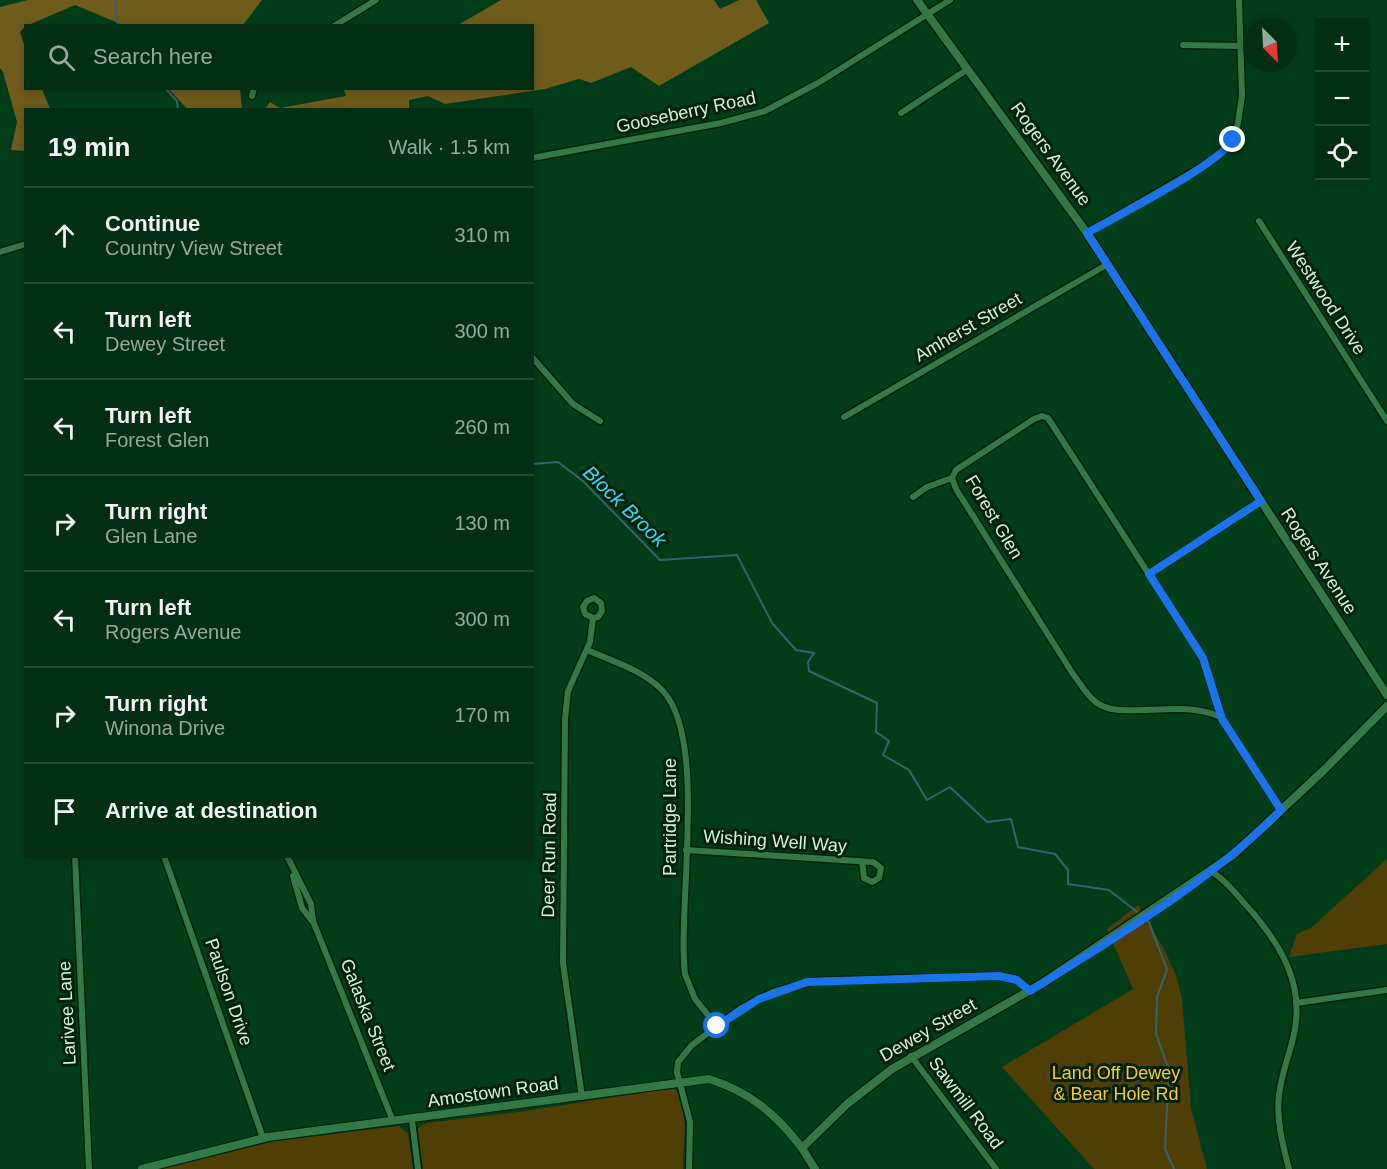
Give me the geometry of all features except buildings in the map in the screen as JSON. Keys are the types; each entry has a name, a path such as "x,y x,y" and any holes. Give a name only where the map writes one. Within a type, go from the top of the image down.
{"main road":[{"name":"Rogers Avenue","path":"917,0 1108,264 1387,694"},
{"name":"Dewey Street","path":"802,1148 857,1095 911,1056 1030,991 1211,871 1281,810 1387,706"},
{"name":"Amostown Road","path":"802,1148 815,1169"}],"street":[{"path":"337,24 376,0"},
{"name":"Gooseberry Road","path":"534,158 721,123 765,111 826,78 950,0"},
{"path":"1087,233 1208,163 1231,144 1238,129 1242,98 1239,0"},
{"path":"1183,45 1240,46"},
{"path":"901,113 968,69"},
{"path":"252,96 254,90"},
{"name":"Westwood Drive","path":"1259,221 1387,421"},
{"path":"0,252 24,245"},
{"name":"Amherst Street","path":"844,417 1108,264"},
{"path":"534,359 573,404 586,415 600,421"},
{"name":"Forest Glen","path":"1222,719 1214,714 1193,708 1122,710 1103,706 1093,700 1073,674 956,489 952,478 960,467 1020,427 1038,417 1046,417 1203,658 1222,719 1281,810"},
{"path":"913,497 927,487 952,478"},
{"path":"1149,574 1261,501"},
{"name":"Deer Run Road","path":"582,1096 568,1009 563,951 565,709 571,681 592,633 593,618"},
{"name":"Partridge Lane","path":"586,650 649,679 673,705 682,727 686,756 685,974 695,999 717,1026"},
{"name":"Wishing Well Way","path":"686,850 862,861"},
{"name":"Larivee Lane","path":"75,858 89,1169"},
{"name":"Paulson Drive","path":"165,858 263,1138"},
{"name":"Galaska Street","path":"288,858 302,908 313,921 393,1121"},
{"path":"1211,871 1225,881 1276,941 1290,970 1296,1003 1296,1029 1283,1072 1278,1106 1288,1169"},
{"path":"689,1169 690,1122 677,1069 681,1058 717,1026 759,999 814,981 999,976 1017,980 1030,991"},
{"path":"1296,1003 1387,990"},
{"name":"Sawmill Road","path":"911,1056 996,1169"},
{"name":"Amostown Road","path":"142,1169 263,1138 412,1120 680,1081 709,1079 736,1088 776,1117 802,1148"},
{"path":"412,1120 418,1169"}],"green space":[{"path":"1387,859 1387,944 1289,957 1297,934 1312,927"},
{"name":"Land Off Dewey & Bear Hole Rd","path":"1138,905 1166,953 1177,978 1182,1000 1191,1108 1207,1169 1094,1169 1002,1067 1133,989 1107,929"},
{"path":"673,1088 679,1093 684,1113 683,1169 423,1169 418,1132 419,1127 426,1123 518,1112"},
{"path":"399,1126 408,1134 413,1169 161,1169 276,1141"}],"shaded area":[{"path":"28,0 262,0 244,24 121,24 75,5 31,24 24,24 20,32 24,44 24,90 42,90 50,108 24,108 24,151 11,150 17,122 0,68 0,7"},
{"path":"501,0 714,0 720,9 739,0 756,0 769,23 659,86 631,67 591,83 579,79 545,89 445,104 428,96 409,100 409,108 280,108 346,96 344,90 534,90 534,24 460,24"},
{"path":"170,90 240,90 242,108 186,108"},
{"path":"270,102 280,108 266,108"}],"waterway":[{"name":"Block Brook","path":"115,0 118,24"},
{"name":"Block Brook","path":"167,90 177,101 178,108"},
{"name":"Block Brook","path":"534,464 558,462 583,481 660,560 737,555 772,623 796,650 814,653 808,662 809,671 877,703 876,732 889,741 883,755 909,770 927,800 950,787 987,822 1011,819 1018,847 1055,854 1068,870 1068,884 1109,890 1141,915"},
{"name":"Block Brook","path":"1145,919 1149,922 1167,970 1157,997 1156,1034 1169,1070 1165,1149 1174,1169"}],"route":[{"path":"717,1026 740,1009 759,999 781,989 814,981 999,976 1013,978 1028,987 1030,991 1201,879 1233,855 1281,810 1222,719 1209,671 1203,658 1149,574 1261,501 1087,233 1208,163 1227,148 1233,140"}]}
